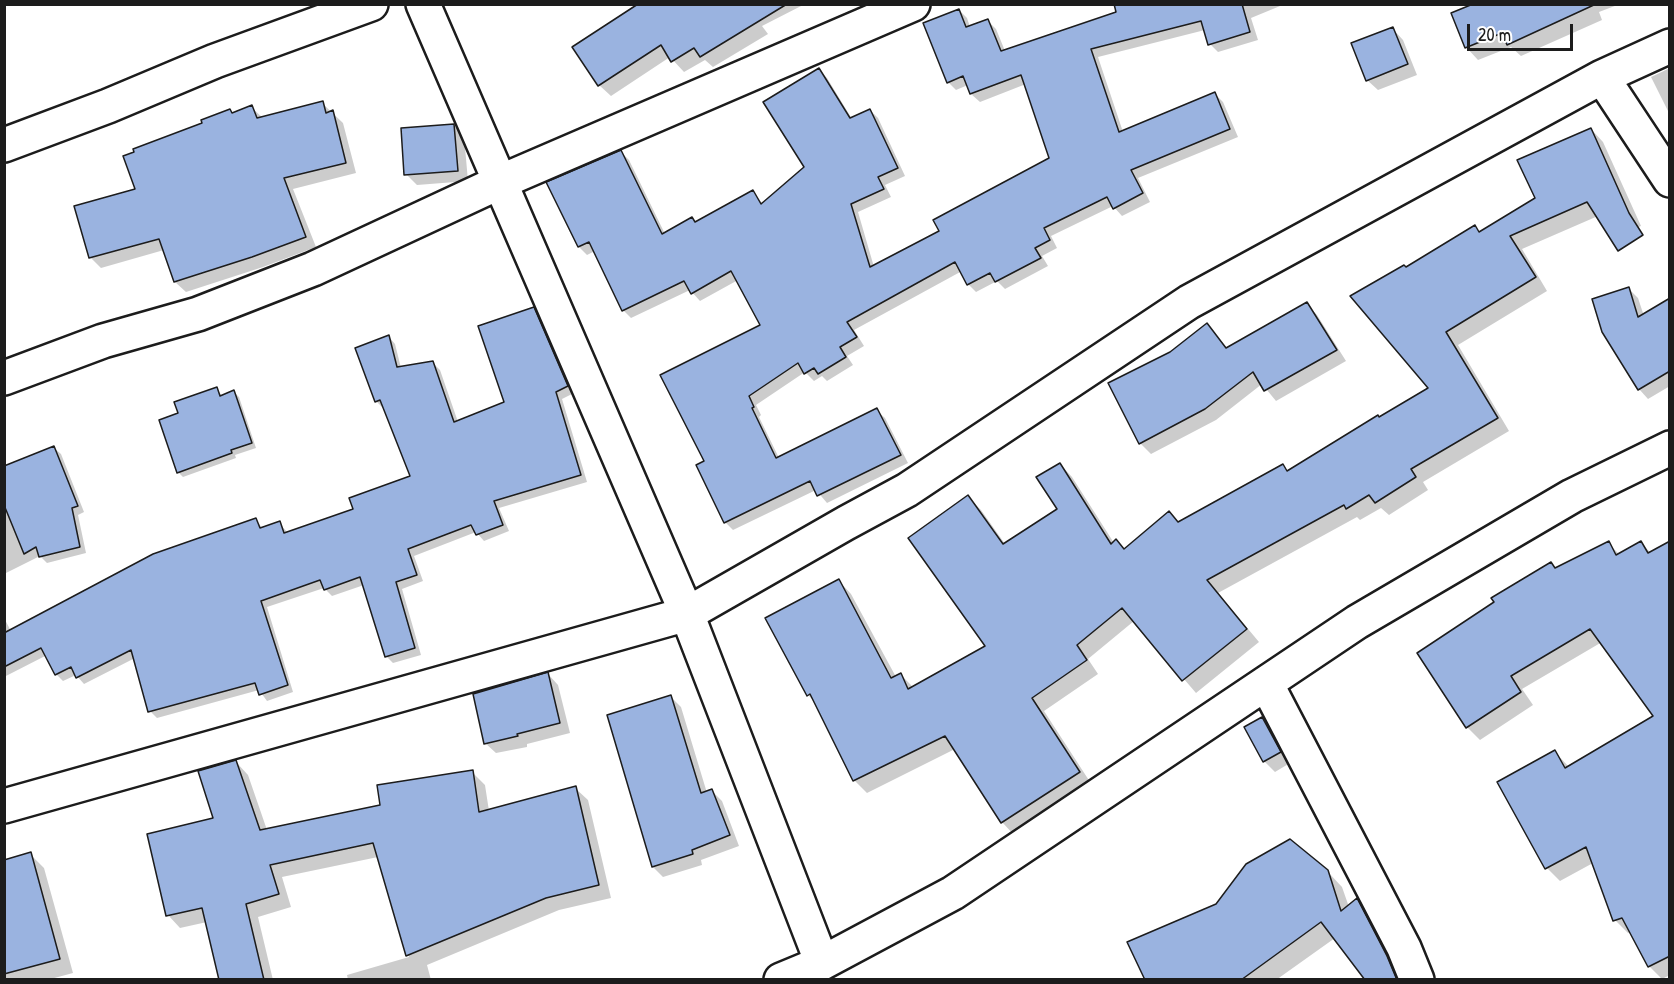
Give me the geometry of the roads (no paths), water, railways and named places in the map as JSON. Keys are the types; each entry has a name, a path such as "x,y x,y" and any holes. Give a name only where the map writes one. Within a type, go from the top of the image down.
{"street":[{"path":"4,145 108,106 215,61 371,4"},
{"path":"423,4 687,614 822,963"},
{"path":"4,378 103,341 198,314 302,273 500,182 913,4"},
{"path":"4,806 687,614 836,528 908,490 1189,302 1602,77 1670,46"},
{"path":"1602,77 1670,180"},
{"path":"781,980 822,963 953,893 1357,622 1572,496 1670,448"},
{"path":"1266,683 1404,948 1417,980"}]}
